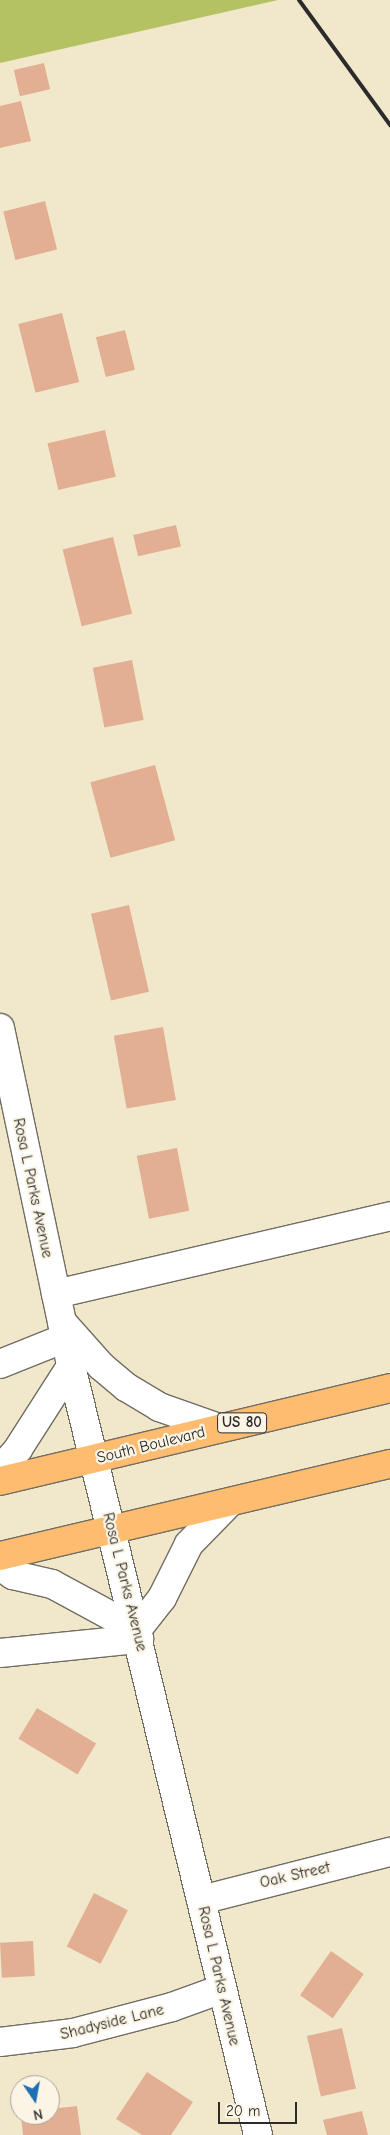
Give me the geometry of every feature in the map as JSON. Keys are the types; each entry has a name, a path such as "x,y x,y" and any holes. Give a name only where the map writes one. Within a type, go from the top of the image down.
{"highway":[{"name":"South Boulevard","path":"0,1481 390,1388"},
{"path":"0,1556 229,1504 390,1464"}],"street":[{"name":"Rosa L Parks Avenue","path":"0,1028 3,1062 71,1366 138,1634 258,2135"},
{"path":"56,1294 390,1216"},
{"path":"0,1364 64,1330 126,1387 159,1407 219,1428"},
{"path":"0,1470 18,1449 71,1366"},
{"path":"0,1652 138,1634 162,1598 189,1544 229,1504"},
{"path":"0,1566 13,1575 52,1584 138,1634"},
{"name":"Oak Street","path":"201,1900 390,1852"},
{"name":"Shadyside Lane","path":"0,2042 73,2033 172,2007 222,1989"}],"green space":[{"path":"0,0 278,0 0,63"}],"building":[{"path":"44,63 50,89 20,96 14,70"},
{"path":"21,101 31,141 0,148 0,106"},
{"path":"45,201 57,250 15,260 3,211"},
{"path":"62,313 79,382 36,393 18,324"},
{"path":"125,330 135,370 106,377 96,337"},
{"path":"105,430 116,477 58,490 48,443"},
{"path":"176,525 181,546 138,556 133,535"},
{"path":"113,537 132,614 82,626 63,550"},
{"path":"132,660 144,720 104,728 93,668"},
{"path":"155,765 175,840 110,858 90,782"},
{"path":"129,905 149,992 111,1000 91,914"},
{"path":"163,1027 176,1100 127,1109 114,1036"},
{"path":"177,1148 189,1211 149,1219 137,1156"},
{"path":"37,1708 96,1744 78,1774 18,1739"},
{"path":"94,1893 128,1910 101,1964 67,1946"},
{"path":"33,1941 35,1976 2,1978 0,1943"},
{"path":"331,1951 364,1974 333,2018 300,1995"},
{"path":"342,2028 356,2088 321,2097 307,2036"},
{"path":"147,2072 193,2102 171,2135 142,2135 116,2119"},
{"path":"77,2106 81,2135 23,2135 22,2125 60,2125 60,2108"},
{"path":"362,2111 368,2135 327,2135 323,2120"}],"railway":[{"path":"299,0 390,125"}]}
